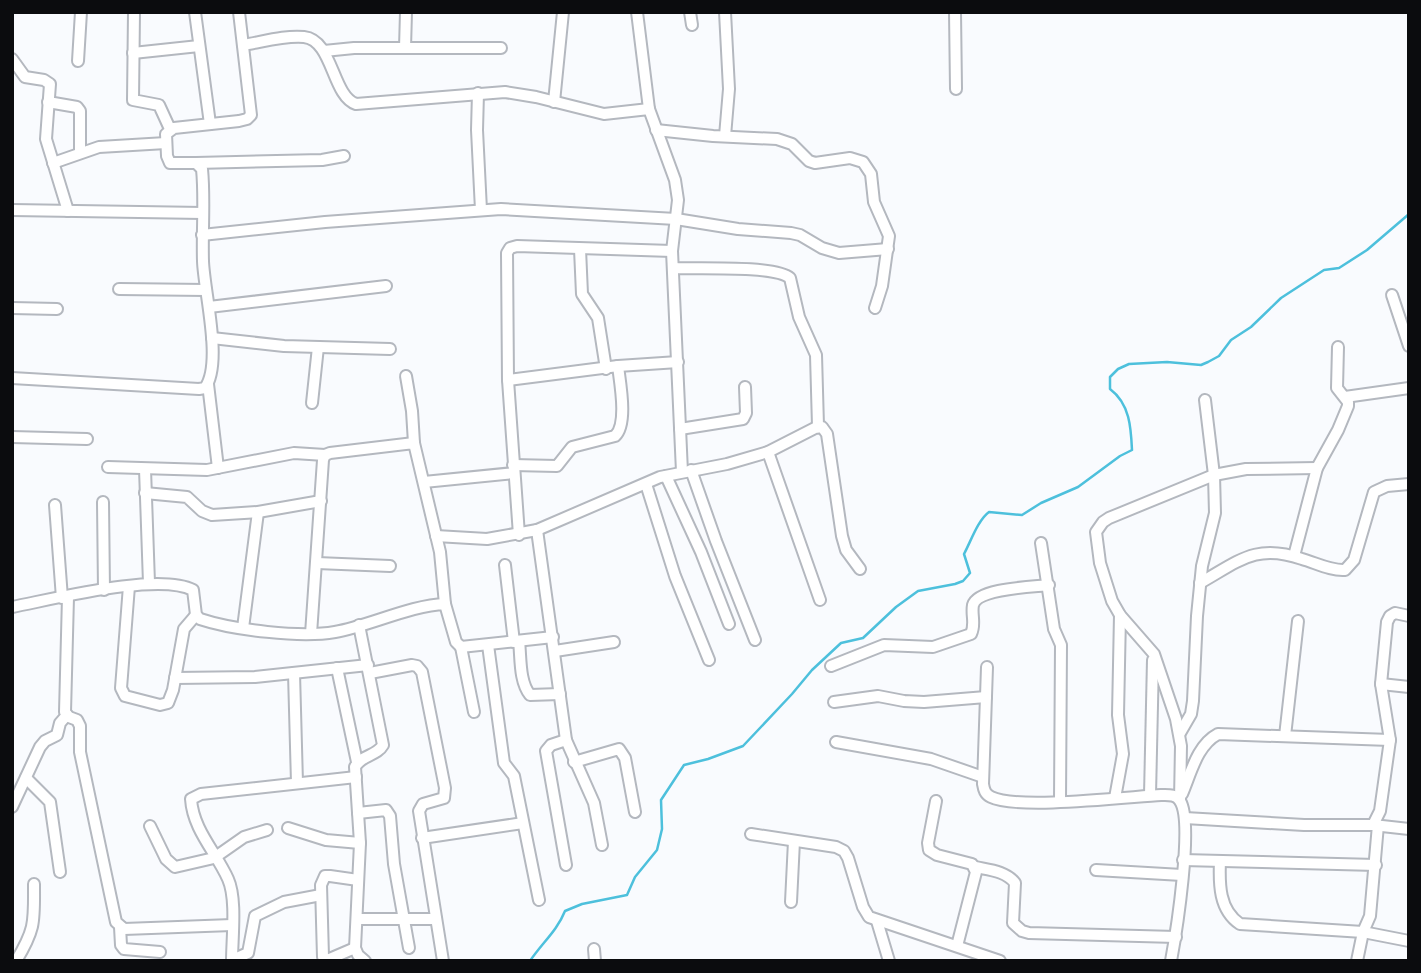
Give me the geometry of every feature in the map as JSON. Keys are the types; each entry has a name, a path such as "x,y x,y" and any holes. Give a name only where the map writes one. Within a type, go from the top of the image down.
{"street":[{"path":"78,61 81,12"},
{"path":"134,12 133,100 159,105 170,129"},
{"path":"195,12 210,124"},
{"path":"239,12 251,115 247,120 170,129 166,134 170,163 322,160 344,156"},
{"path":"405,48 406,12"},
{"path":"554,102 563,12"},
{"path":"637,12 649,109 675,180 678,200 672,251 680,429 687,471 755,640"},
{"path":"690,12 692,26"},
{"path":"725,12 729,77 725,136"},
{"path":"955,12 956,89"},
{"path":"243,45 306,37 324,51 349,102 355,104 505,92 604,114 649,109"},
{"path":"133,53 199,46"},
{"path":"324,51 500,48"},
{"path":"12,59 25,77 48,82 50,89 46,139 68,211"},
{"path":"478,93 481,210"},
{"path":"48,102 77,107 80,111 80,153"},
{"path":"656,130 784,141 792,144 809,161 815,163 850,158 863,162 873,179 874,202 889,236 883,286 875,308"},
{"path":"53,163 99,146 166,143"},
{"path":"196,163 202,174 202,235 213,361 208,384 218,468"},
{"path":"202,235 338,221 501,209 676,219 738,229 791,233 839,253 888,249"},
{"path":"12,210 204,213"},
{"path":"519,535 508,380 510,248 517,246 672,251"},
{"path":"580,249 582,294 598,318 606,369"},
{"path":"673,268 759,271 781,273 790,278 799,317 816,355 818,426"},
{"path":"209,307 386,286"},
{"path":"119,289 206,290"},
{"path":"1392,295 1409,346"},
{"path":"12,308 57,309"},
{"path":"212,338 284,346 390,348"},
{"path":"312,403 318,346"},
{"path":"1294,555 1317,468 1348,406 1345,397 1337,388 1338,347"},
{"path":"508,380 558,372 678,362"},
{"path":"424,482 514,469 557,466 572,447 615,436 622,421 618,366"},
{"path":"406,376 414,443 436,536 445,604 456,642 461,647 474,712"},
{"path":"12,378 199,389 208,384"},
{"path":"680,429 743,419 746,413 745,387"},
{"path":"1345,397 1409,388"},
{"path":"1180,733 1191,714 1194,701 1200,583 1215,513 1214,475 1205,400"},
{"path":"436,536 487,539 537,530 666,476 727,464 768,452 818,426"},
{"path":"818,426 827,434 844,545 860,569"},
{"path":"12,436 87,439"},
{"path":"108,467 218,468 294,453 325,455 414,443"},
{"path":"768,452 820,600"},
{"path":"310,634 325,455"},
{"path":"1171,961 1176,937 1185,817 1180,800 1180,733 1153,654 1120,615 1112,601 1096,542 1098,527 1109,518 1214,475 1246,469 1317,468"},
{"path":"145,469 149,583"},
{"path":"666,476 701,552 729,624"},
{"path":"646,484 675,576 709,660"},
{"path":"1200,583 1257,553 1270,551 1294,555 1340,571 1349,568 1354,560 1374,492 1387,486 1409,484"},
{"path":"145,493 187,497 202,511 212,515 258,512 321,501"},
{"path":"103,502 104,590"},
{"path":"55,505 65,597 64,702 67,715"},
{"path":"243,628 258,512"},
{"path":"537,530 566,740 594,803 602,845"},
{"path":"1041,543 1054,629 1061,646 1060,801"},
{"path":"317,563 390,566"},
{"path":"505,565 527,692 530,695 561,694"},
{"path":"12,607 104,590 129,586 149,583 183,584 193,590 196,615 184,629 171,698 165,706 131,699 122,693 129,586"},
{"path":"831,666 884,645 933,647 964,637 971,634 974,627 973,604 978,597 1048,585"},
{"path":"196,615 208,622 243,628 310,634 335,632 445,604"},
{"path":"1357,961 1363,932 1370,916 1376,865 1375,825 1380,811 1390,740 1381,684 1390,616 1395,613 1409,616"},
{"path":"1115,798 1123,754 1118,715 1120,615"},
{"path":"1285,736 1298,621"},
{"path":"357,762 379,751 383,745 359,625"},
{"path":"461,647 553,636"},
{"path":"555,651 614,642"},
{"path":"488,645 504,763 514,776 539,901"},
{"path":"1150,795 1153,654"},
{"path":"175,677 255,677 337,668 369,669 408,665 420,668 446,792 442,800 420,806 422,838 443,961"},
{"path":"987,667 983,777 984,790 994,798 1006,801 1060,801 1174,795 1180,800"},
{"path":"337,668 357,762 355,767 360,843 355,948 365,961"},
{"path":"294,673 297,783"},
{"path":"1381,684 1409,687"},
{"path":"834,702 878,695 924,702 986,697"},
{"path":"12,807 40,747 45,741 55,737 60,723 67,715"},
{"path":"67,715 77,720 80,726 80,752 114,916 120,927 121,946 124,949 160,952"},
{"path":"1180,800 1202,748 1218,734 1390,740"},
{"path":"566,740 551,745 546,751 566,864"},
{"path":"836,743 930,759 983,777"},
{"path":"574,762 620,749 625,758 635,812"},
{"path":"321,895 284,902 255,916 248,953 232,961 232,893 229,880 202,835 191,799 194,796 356,777"},
{"path":"26,778 50,802 60,872"},
{"path":"936,801 929,850 937,855 967,862 1013,879 1013,923 1022,932 1079,936 1176,937"},
{"path":"358,813 381,810 389,813 394,864 409,948"},
{"path":"1185,817 1304,825 1375,825 1409,830"},
{"path":"422,838 523,824"},
{"path":"150,826 170,865 180,867 214,858 244,837 267,831"},
{"path":"288,828 326,840 360,843"},
{"path":"751,834 836,847 844,851 866,914 877,921 1000,961"},
{"path":"791,902 794,841"},
{"path":"1183,860 1376,865"},
{"path":"1220,861 1221,894 1230,915 1240,924 1363,932 1409,941"},
{"path":"957,946 975,878 975,867"},
{"path":"1096,870 1182,875"},
{"path":"355,948 327,960 323,957 321,885 325,876 358,880"},
{"path":"16,961 31,936 34,884"},
{"path":"357,919 436,919"},
{"path":"877,921 889,961"},
{"path":"120,927 232,925"}],"waterway":[{"path":"530,961 554,931 565,911 582,904 627,895 635,877 657,850 662,829 661,800 684,765 743,746 812,670 841,643 863,638 896,607 918,591 963,581 970,573 964,554 978,525 989,512 1022,515 1041,503 1078,487 1132,450 1130,425 1125,409 1110,389 1110,377 1118,369 1129,364 1167,362 1201,365 1208,362 1219,356 1231,340 1251,327 1281,298 1324,270 1339,268 1367,250 1409,214"}]}
